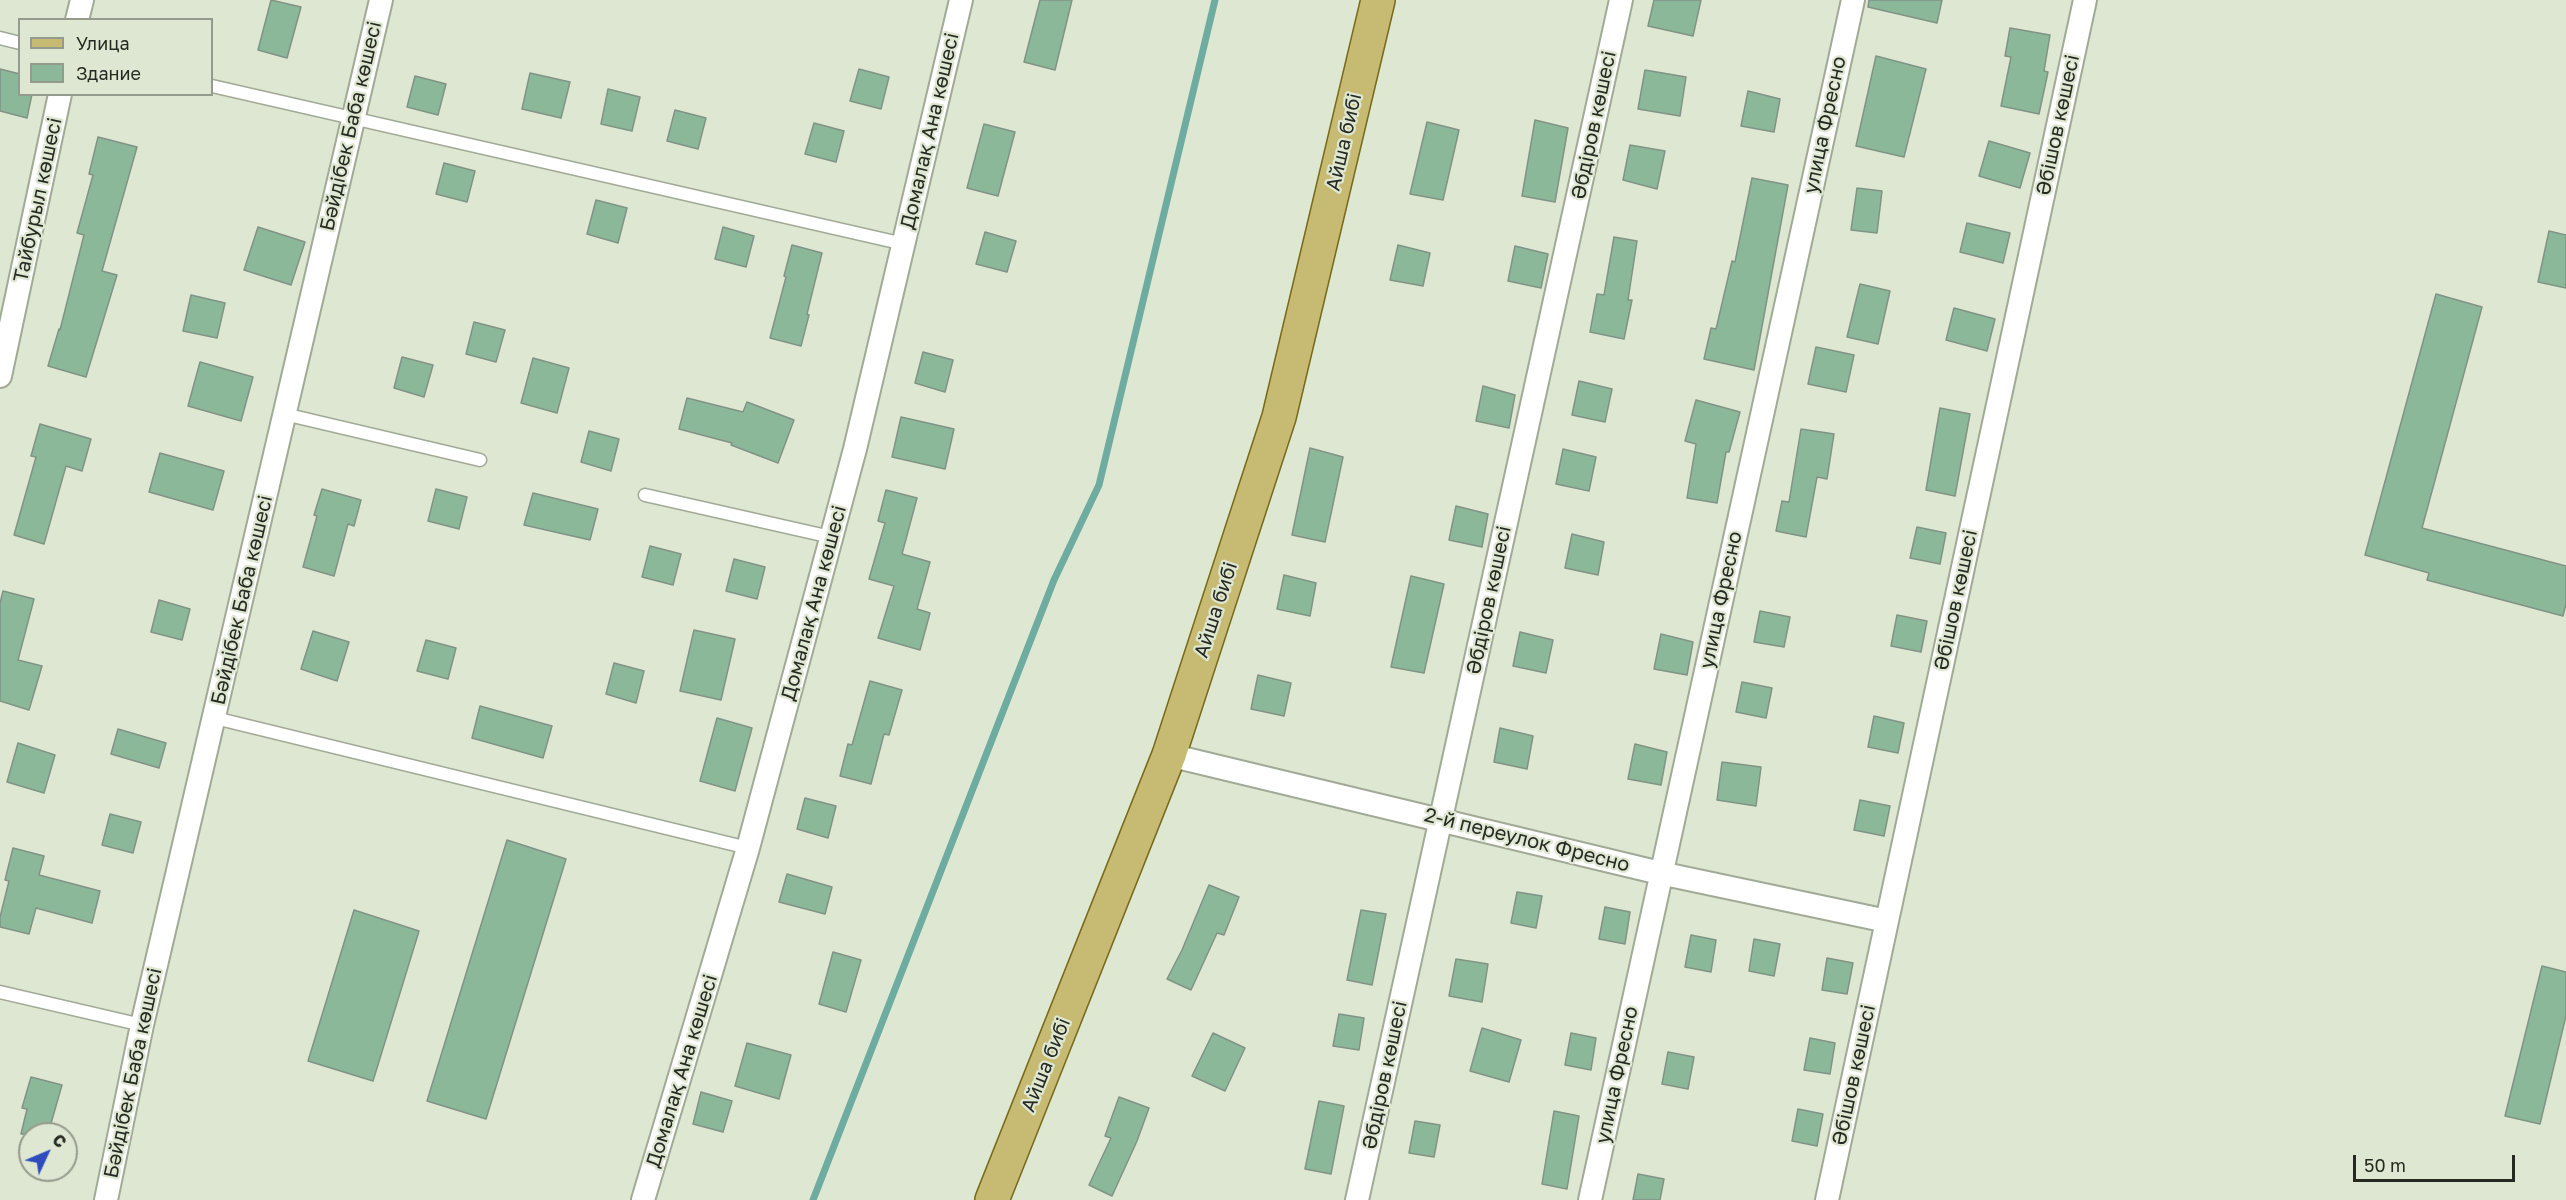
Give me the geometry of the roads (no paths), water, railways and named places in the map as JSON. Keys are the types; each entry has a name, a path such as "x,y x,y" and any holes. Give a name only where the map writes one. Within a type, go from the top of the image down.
{"main road":[{"name":"Айша бибі","path":"992,1200 1169,755 1279,417 1378,0"}],"street":[{"path":"78,18 82,0"},
{"name":"Бәйдібек Баба көшесі","path":"106,1200 142,1025 381,0"},
{"name":"Домалақ Ана көшесі","path":"643,1200 748,848 831,537 904,244 961,0"},
{"name":"Әбдіров көшесі","path":"1357,1200 1621,0"},
{"name":"улица Фресно","path":"1590,1200 1853,0"},
{"name":"Әбішов көшесі","path":"1827,1200 2085,0"},
{"name":"Тайбурыл көшесі","path":"0,376 60,96"},
{"name":"2-й переулок Фресно","path":"1169,755 1660,873 1887,921"}],"lane":[{"path":"0,38 18,42"},
{"path":"213,86 904,244"},
{"path":"284,414 480,460"},
{"path":"645,495 831,537"},
{"path":"215,718 748,848"},
{"path":"0,992 142,1025"}],"waterway":[{"path":"813,1200 1054,580 1099,485 1215,0"}]}
